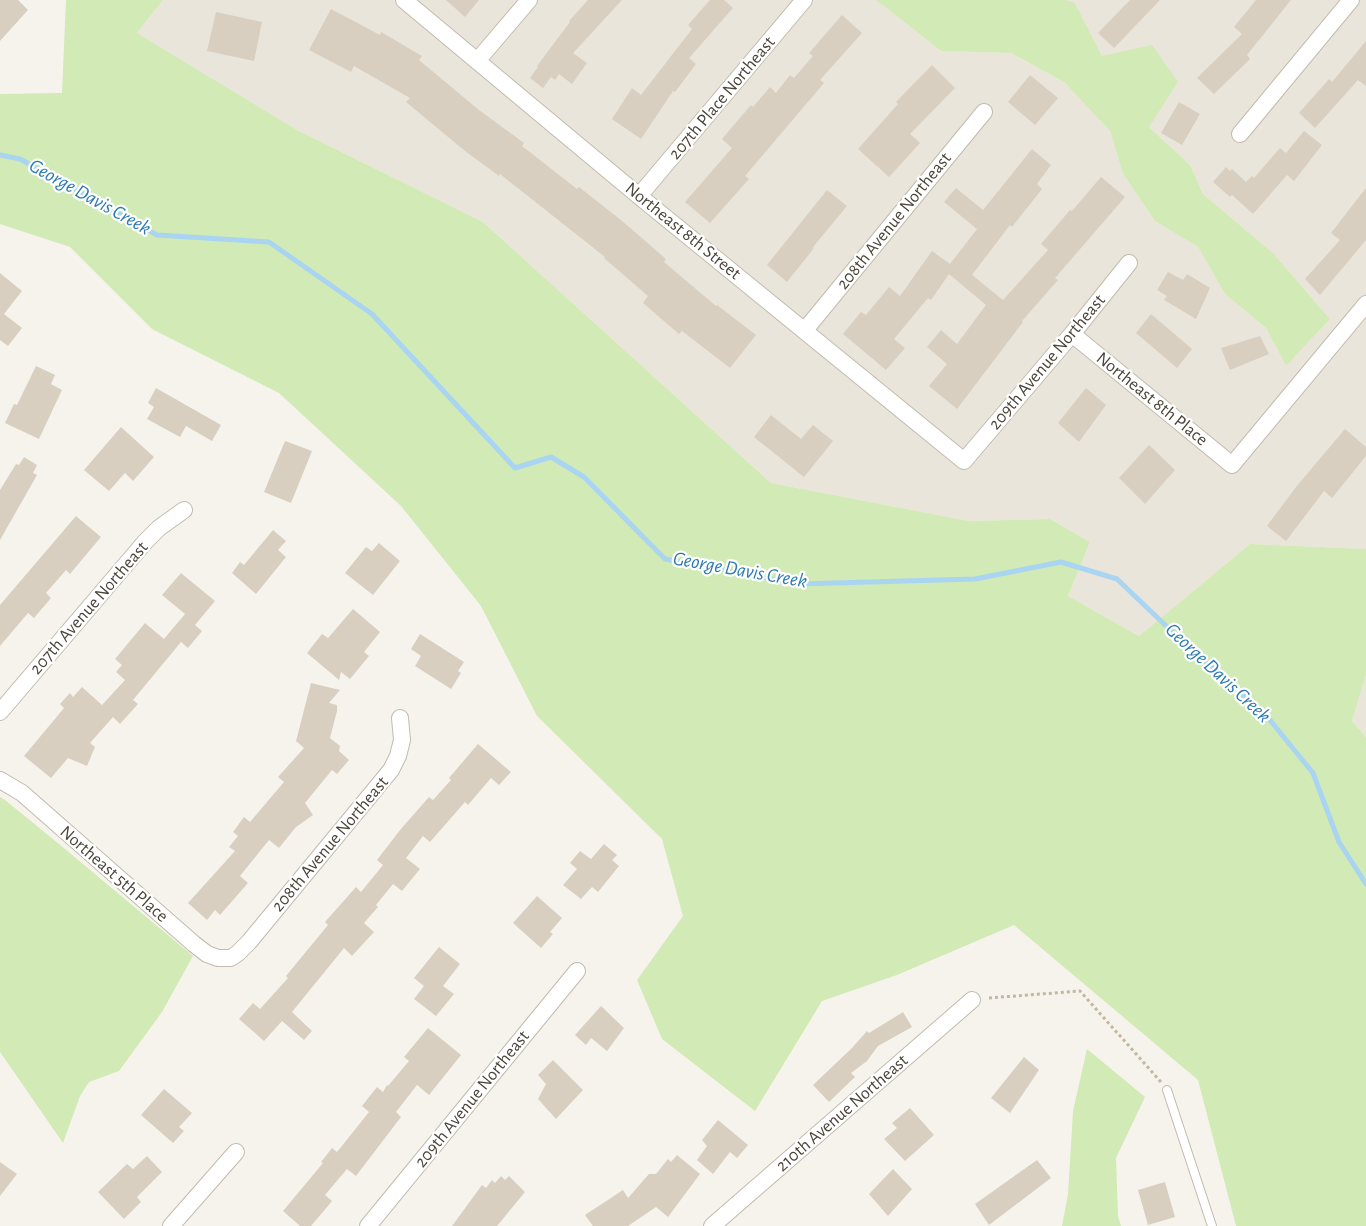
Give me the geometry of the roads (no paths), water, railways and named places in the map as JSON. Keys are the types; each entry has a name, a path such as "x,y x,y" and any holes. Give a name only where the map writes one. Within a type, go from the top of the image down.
{"street":[{"name":"Northeast 8th Street","path":"404,0 639,196 964,461"},
{"path":"477,61 529,0"},
{"name":"207th Place Northeast","path":"639,196 804,0"},
{"path":"1240,134 1351,0"},
{"name":"208th Avenue Northeast","path":"805,330 984,112"},
{"name":"209th Avenue Northeast","path":"964,461 1129,263"},
{"name":"Northeast 8th Place","path":"1072,334 1232,465 1366,304"},
{"name":"207th Avenue Northeast","path":"0,712 145,542 159,528 184,510"},
{"name":"208th Avenue Northeast","path":"231,958 249,942 391,770 402,740 400,718"},
{"name":"Northeast 5th Place","path":"0,780 22,793 194,944 207,954 218,958 231,958"},
{"name":"209th Avenue Northeast","path":"368,1226 577,971"},
{"name":"210th Avenue Northeast","path":"712,1226 972,1000"},
{"path":"171,1226 236,1152"}],"lane":[{"path":"1167,1090 1212,1226"}],"waterway":[{"name":"George Davis Creek","path":"0,155 20,159 157,235 269,242 372,314 515,468 551,457 584,477 665,559 798,584 975,579 1061,562 1117,579 1184,643 1265,714 1313,773 1339,842 1366,884"}]}
